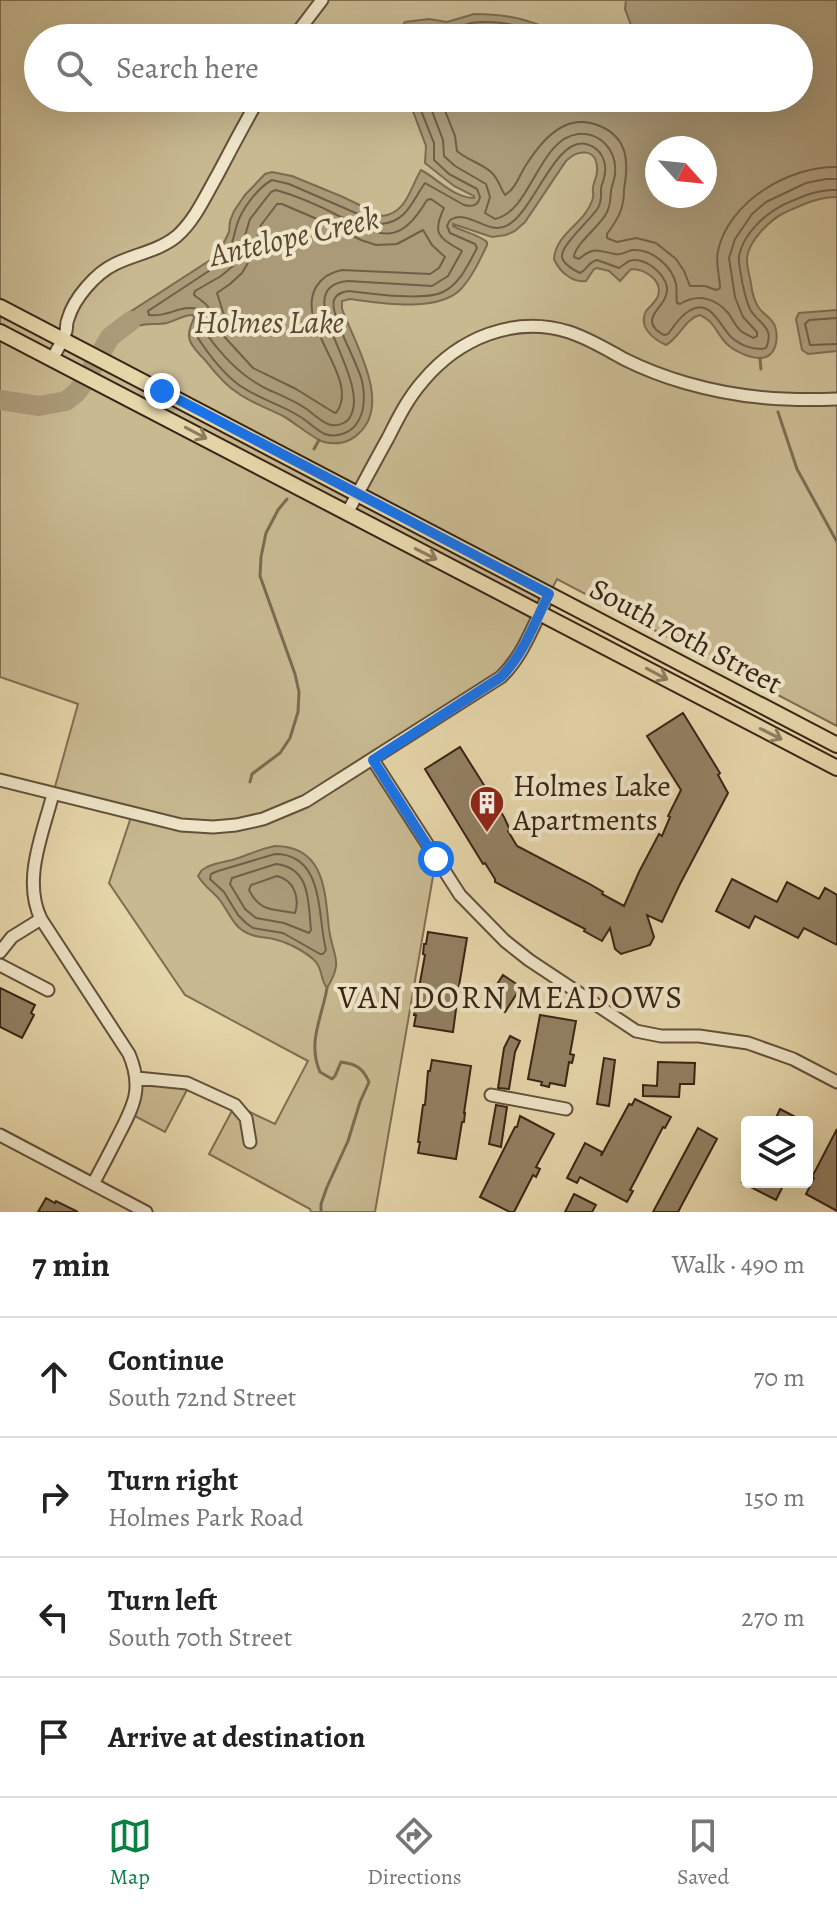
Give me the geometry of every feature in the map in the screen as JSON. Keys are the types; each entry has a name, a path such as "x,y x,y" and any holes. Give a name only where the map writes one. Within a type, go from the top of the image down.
{"main road":[{"name":"South 70th Street","path":"0,307 837,745"},
{"name":"South 70th Street","path":"0,332 837,768"}],"street":[{"path":"304,24 322,0"},
{"path":"52,359 67,328 67,319 84,290 99,274 167,243 187,225 251,112"},
{"path":"42,328 67,319"},
{"path":"347,513 421,382 453,352 476,338 499,330 531,326 571,333 663,376 729,393 791,400 837,399"},
{"path":"0,780 181,825 236,825 285,812 373,760 501,677 520,651 549,594"},
{"path":"373,760 460,895 505,941 529,960 636,1031 748,1043 793,1059 837,1082"},
{"path":"53,794 33,873 34,900 41,919 129,1054 137,1078 133,1107 93,1184"},
{"path":"0,952 12,937 41,919"},
{"path":"0,965 48,990"},
{"path":"137,1078 187,1083 235,1105 246,1118 250,1142"},
{"path":"491,1095 566,1109"},
{"path":"0,1135 146,1212"}],"shaded area":[{"path":"0,0 837,0 837,726 557,579 514,663 373,760 436,859 375,1212 311,1212 209,1154 235,1105 275,1124 308,1061 185,995 109,883 132,814 53,794 78,704 0,677"},
{"path":"137,1078 190,1084 165,1132 129,1113"}],"water":[{"name":"Holmes Lake","path":"626,0 837,0 837,197 810,202 778,216 760,232 748,253 747,266 755,299 759,308 774,323 776,331 775,348 769,355 754,357 736,350 725,342 709,320 700,315 690,320 666,345 645,327 646,311 654,303 659,290 652,276 631,269 620,281 609,271 597,268 586,281 571,278 559,268 554,259 556,250 588,209 593,197 596,162 586,153 576,154 566,161 525,222 515,231 492,237 453,224 483,239 487,245 469,279 451,296 424,304 342,301 342,309 368,373 372,406 368,421 358,434 346,441 320,441 283,416 231,388 191,344 189,335 193,315 167,323 138,326 110,337 109,332 116,321 218,255 229,232 234,211 265,174 272,172 292,176 382,216 402,205 421,170 453,192 474,198 425,163 426,146 413,112 813,112 813,24 631,24 625,9"},
{"path":"474,14 535,24 404,24 429,19 447,22"},
{"path":"837,310 837,351 808,354 802,350 796,319 799,313"},
{"path":"275,846 292,848 304,854 319,874 336,959 335,971 327,988 315,961 287,943 255,936 240,929 198,876 210,866"}],"building":[{"name":"Holmes Lake Apartments","path":"683,713 720,773 718,775 728,793 662,922 647,915 654,937 650,945 621,954 615,949 610,928 602,941 495,882 425,769 460,747 504,817 517,846 588,883 624,906 659,834 662,836 681,790 647,736"},
{"path":"732,879 777,902 787,882 819,899 825,888 837,895 837,945 804,928 798,938 755,916 749,928 716,911"},
{"path":"428,932 467,938 453,1032 414,1026"},
{"path":"503,975 521,987 505,1012 487,1000"},
{"path":"0,988 35,1005 31,1013 34,1015 22,1038 0,1027"},
{"path":"540,1015 576,1021 570,1054 574,1055 572,1063 569,1062 565,1086 550,1083 549,1087 528,1079"},
{"path":"510,1036 520,1041 515,1052 509,1089 498,1088 504,1048"},
{"path":"604,1058 615,1060 609,1106 597,1104"},
{"path":"432,1060 471,1066 456,1159 418,1153"},
{"path":"658,1062 695,1063 694,1084 680,1084 679,1097 643,1096 643,1085 657,1086"},
{"path":"635,1099 671,1117 630,1190 633,1191 627,1202 580,1177 577,1183 567,1178 585,1143 602,1152 601,1156 629,1104 632,1105"},
{"path":"496,1105 507,1107 501,1147 489,1144"},
{"path":"780,1109 793,1116 777,1116"},
{"path":"520,1116 554,1134 536,1167 540,1169 536,1177 533,1175 514,1212 510,1212 480,1197"},
{"path":"698,1128 717,1139 678,1212 653,1212"},
{"path":"837,1129 837,1211 806,1194 809,1188 813,1188 813,1175"},
{"path":"753,1188 782,1188 776,1200"},
{"path":"574,1194 596,1205 592,1212 565,1212"},
{"path":"46,1198 56,1201 78,1212 38,1212"}],"waterway":[{"name":"Antelope Creek","path":"0,400 39,406 66,401 83,384 110,337 131,321"},
{"path":"760,358 761,369"},
{"path":"778,412 797,469 837,542"},
{"path":"314,449 319,440"},
{"path":"250,782 252,774 280,753 290,738 298,712 299,692 295,674 260,576 266,533 287,499"},
{"path":"321,1212 327,1187 348,1141 369,1082 361,1070 346,1063 341,1062 332,1079 320,1072 315,1040 327,988"}],"place":[{"name":"Holmes Lake Apartments","path":"487,834"}],"district":[{"name":"VAN DORN MEADOWS","path":"511,997"}],"route":[{"path":"162,391 549,594 520,651 501,677 373,760 436,859"}]}
